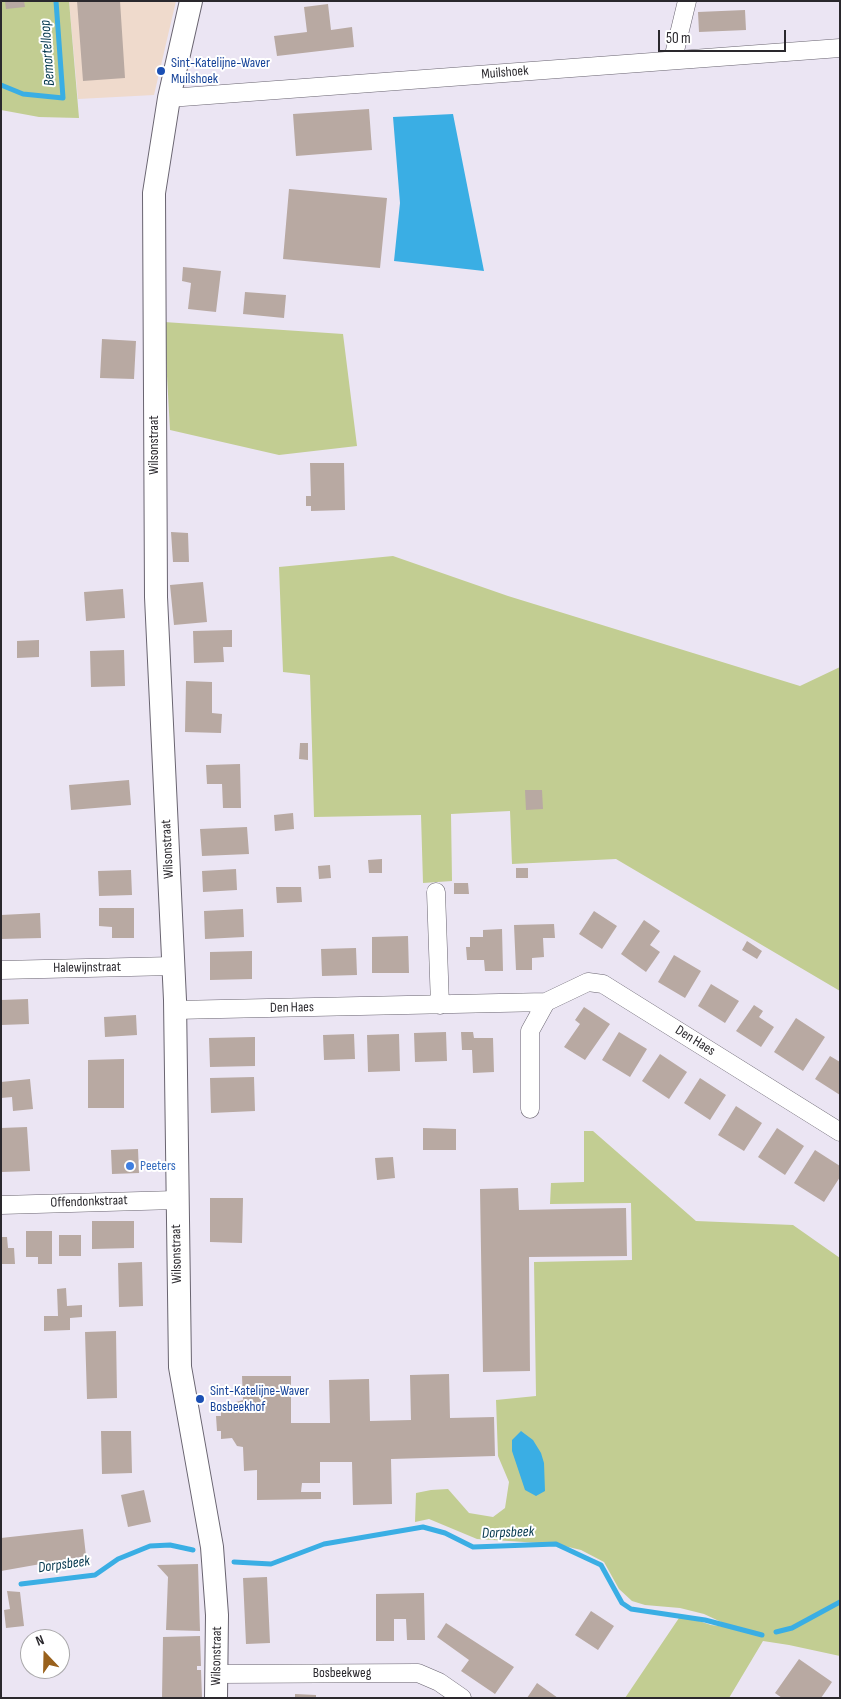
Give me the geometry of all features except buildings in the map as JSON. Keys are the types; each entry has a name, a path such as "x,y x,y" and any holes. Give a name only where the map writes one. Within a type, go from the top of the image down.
{"street":[{"name":"Wilsonstraat","path":"191,1 169,98 154,194 156,597 175,1010 176,1200 180,1367 212,1547 217,1616 216,1698"},
{"path":"673,59 687,1"},
{"name":"Muilshoek","path":"169,98 840,48"},
{"path":"436,892 440,1005"},
{"name":"Halewijnstraat","path":"1,970 173,966"},
{"name":"Den Haes","path":"175,1010 546,1002 588,982 603,984 840,1132"},
{"path":"530,1109 530,1030 546,1002"},
{"name":"Offendonkstraat","path":"1,1205 176,1200"},
{"name":"Bosbeekweg","path":"216,1674 418,1673 439,1682 462,1698"}],"shaded area":[{"path":"69,1 176,1 154,95 78,99"}],"green space":[{"path":"1,1 69,1 79,118 39,117 1,110"},
{"path":"164,322 343,334 357,446 279,455 170,430"},
{"path":"393,556 508,596 800,686 840,667 840,991 616,859 512,864 510,811 451,814 452,881 423,883 421,815 314,817 310,675 283,672 279,567"},
{"path":"584,1131 593,1131 696,1221 793,1225 840,1258 840,1656 763,1641 729,1698 625,1698 681,1615 711,1625 734,1628 704,1614 680,1608 645,1605 632,1601 619,1589 604,1562 581,1550 556,1544 477,1539 429,1519 415,1522 416,1493 431,1490 448,1489 469,1513 493,1517 505,1508 509,1482 498,1456 496,1400 536,1396 534,1262 632,1260 631,1203 550,1204 551,1183 584,1182"}],"water":[{"path":"453,114 484,271 394,261 400,203 393,117"},
{"path":"521,1431 533,1440 541,1453 544,1463 545,1491 536,1496 525,1490 512,1451 512,1440"}],"waterway":[{"name":"Bemortelloop","path":"1,85 23,94 63,98 56,1"},
{"name":"Dorpsbeek","path":"234,1562 271,1564 324,1544 423,1527 445,1533 473,1547 556,1544 601,1565 622,1603 631,1609 705,1620 762,1635"},
{"name":"Dorpsbeek","path":"21,1584 95,1575 118,1559 150,1546 170,1545 193,1550"},
{"name":"Dorpsbeek","path":"776,1632 792,1628 840,1602"}],"place":[{"name":"Sint-Katelijne-Waver Muilshoek","path":"161,71"},
{"name":"Peeters","path":"130,1166"},
{"name":"Sint-Katelijne-Waver Bosbeekhof","path":"200,1399"}]}
